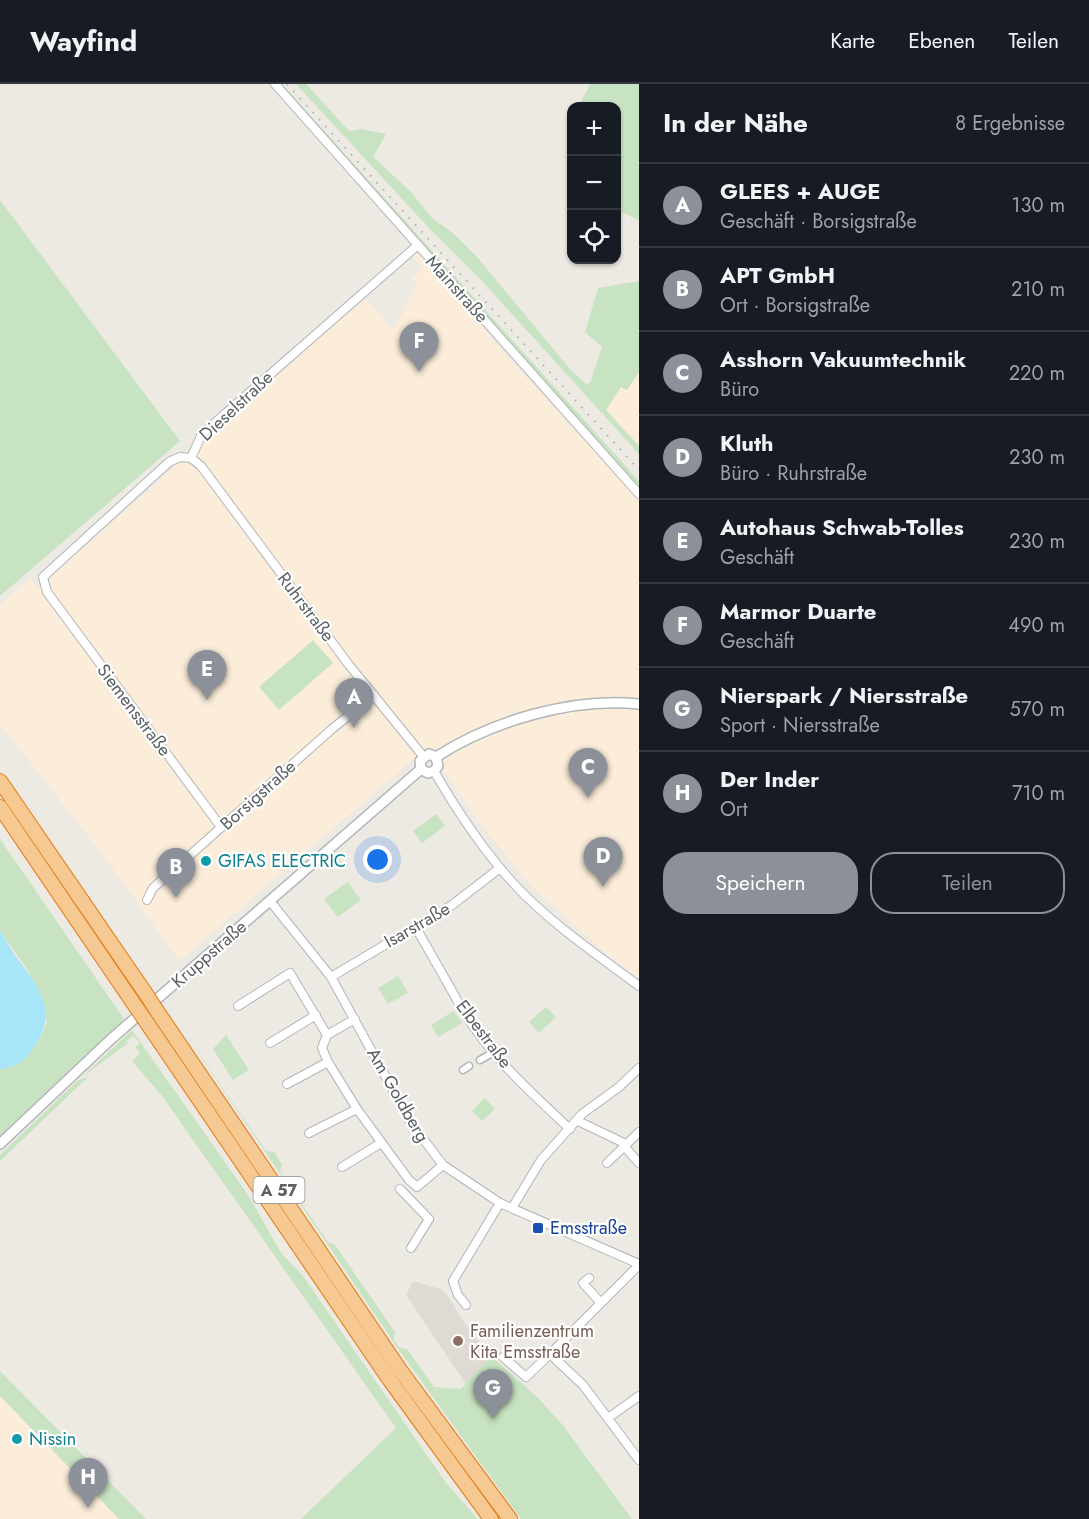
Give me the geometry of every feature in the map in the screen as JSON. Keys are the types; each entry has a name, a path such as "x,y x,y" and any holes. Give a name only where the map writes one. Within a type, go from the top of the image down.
{"highway":[{"name":"A 57","path":"0,781 400,1370 510,1519"},
{"name":"A 57","path":"0,807 389,1379 491,1519"}],"street":[{"name":"Mainstraße","path":"274,84 639,494"},
{"name":"Dieselstraße","path":"46,592 43,582 49,569 169,462 180,458 191,458 202,434 418,245"},
{"name":"Ruhrstraße","path":"191,458 201,466 374,695 423,756"},
{"name":"Siemensstraße","path":"46,592 221,828"},
{"name":"Borsigstraße","path":"147,900 153,888 374,695"},
{"path":"436,757 478,733 513,720 589,704 639,704"},
{"path":"429,754 436,757 438,766 434,771 428,773 421,769 419,764 423,756 429,754"},
{"name":"Kruppstraße","path":"0,1144 79,1068 421,769"},
{"path":"434,771 463,819 500,868 534,903 565,930 639,986"},
{"name":"Isarstraße","path":"331,977 452,905 500,868"},
{"name":"Am Goldberg","path":"270,901 331,977 411,1123 443,1165 500,1203 639,1264"},
{"name":"Elbestraße","path":"415,926 457,1000 494,1052 570,1129"},
{"path":"238,1006 290,973 327,1035"},
{"path":"270,1043 316,1015"},
{"path":"355,1019 327,1035 322,1048 328,1062 357,1109 409,1180 417,1187 443,1165"},
{"path":"480,1060 494,1052"},
{"path":"287,1084 328,1062"},
{"path":"512,1208 531,1173 582,1114 619,1087 639,1068"},
{"path":"309,1133 357,1109"},
{"path":"578,1121 625,1145 639,1163"},
{"path":"607,1163 639,1132"},
{"path":"342,1167 381,1143"},
{"path":"409,1180 400,1189 429,1219 411,1248"},
{"path":"466,1305 458,1295 453,1281 500,1203"},
{"path":"503,1357 526,1377 639,1264"},
{"path":"589,1278 583,1283 601,1303"},
{"path":"550,1354 583,1385 639,1460"},
{"path":"608,1418 639,1396"}],"shaded area":[{"path":"419,251 509,359 639,499 639,978 610,957 532,887 477,820 428,747 179,961 104,856 0,724 0,605 30,578 37,588 199,446 202,440 364,296 394,330 417,283 412,278 423,268 411,255"},
{"path":"639,372 639,446 606,410 621,386 627,390"},
{"name":"Familienzentrum Kita Emsstraße","path":"413,1281 441,1289 467,1327 491,1356 466,1384 406,1295"},
{"path":"0,1396 27,1424 119,1519 0,1519"}],"green space":[{"path":"279,84 282,84 639,481 639,489"},
{"path":"296,84 306,84 349,131 362,129 386,134 373,157 409,190 432,218 453,233 477,257 570,369 586,384 590,383 602,347 585,332 598,288 639,281 639,372 627,390 621,387 606,410 639,446 639,454 482,281 429,228"},
{"path":"590,84 639,84 639,220 621,212 621,102 581,102"},
{"path":"0,200 180,441 0,596"},
{"path":"313,640 333,663 279,710 259,687"},
{"path":"436,814 445,826 422,843 413,831"},
{"path":"0,839 126,1022 0,1139 0,1069 17,1063 30,1053 47,1022 29,972 0,931"},
{"path":"348,882 361,900 338,917 324,899"},
{"path":"398,976 408,993 388,1004 378,988"},
{"path":"546,1007 556,1017 539,1033 529,1022"},
{"path":"454,1011 462,1023 438,1037 431,1025"},
{"path":"172,1014 266,1151 274,1152 282,1164 280,1172 328,1242 335,1245 395,1332 394,1340 400,1348 407,1349 434,1387 461,1389 491,1356 536,1396 561,1423 632,1519 521,1519 399,1350"},
{"path":"132,1030 248,1195 282,1254 303,1276 446,1483 478,1519 301,1519 396,1428 162,1096 132,1061 140,1054 135,1047 140,1043 133,1036 126,1041 128,1043 81,1078"},
{"path":"226,1035 249,1070 233,1080 213,1049"},
{"path":"88,1077 0,1161 0,1155 78,1080"},
{"path":"485,1098 495,1109 482,1121 472,1111"},
{"path":"0,1371 146,1519 119,1519 0,1396"}],"water":[{"path":"0,931 39,991 45,1011 45,1021 42,1032 29,1054 17,1064 0,1069"}],"railway":[{"path":"287,84 639,470"}],"place":[{"name":"Marmor Duarte","path":"419,372"},
{"name":"Autohaus Schwab-Tolles","path":"207,700"},
{"name":"GLEES + AUGE","path":"354,728"},
{"name":"Asshorn Vakuumtechnik","path":"588,798"},
{"name":"GIFAS ELECTRIC","path":"206,861"},
{"name":"Kluth","path":"603,887"},
{"name":"APT GmbH","path":"176,898"},
{"name":"Emsstraße","path":"538,1228"},
{"name":"Familienzentrum Kita Emsstraße","path":"458,1341"},
{"name":"Nierspark / Niersstraße","path":"493,1419"},
{"name":"Nissin","path":"17,1439"},
{"name":"Der Inder","path":"88,1508"}]}
